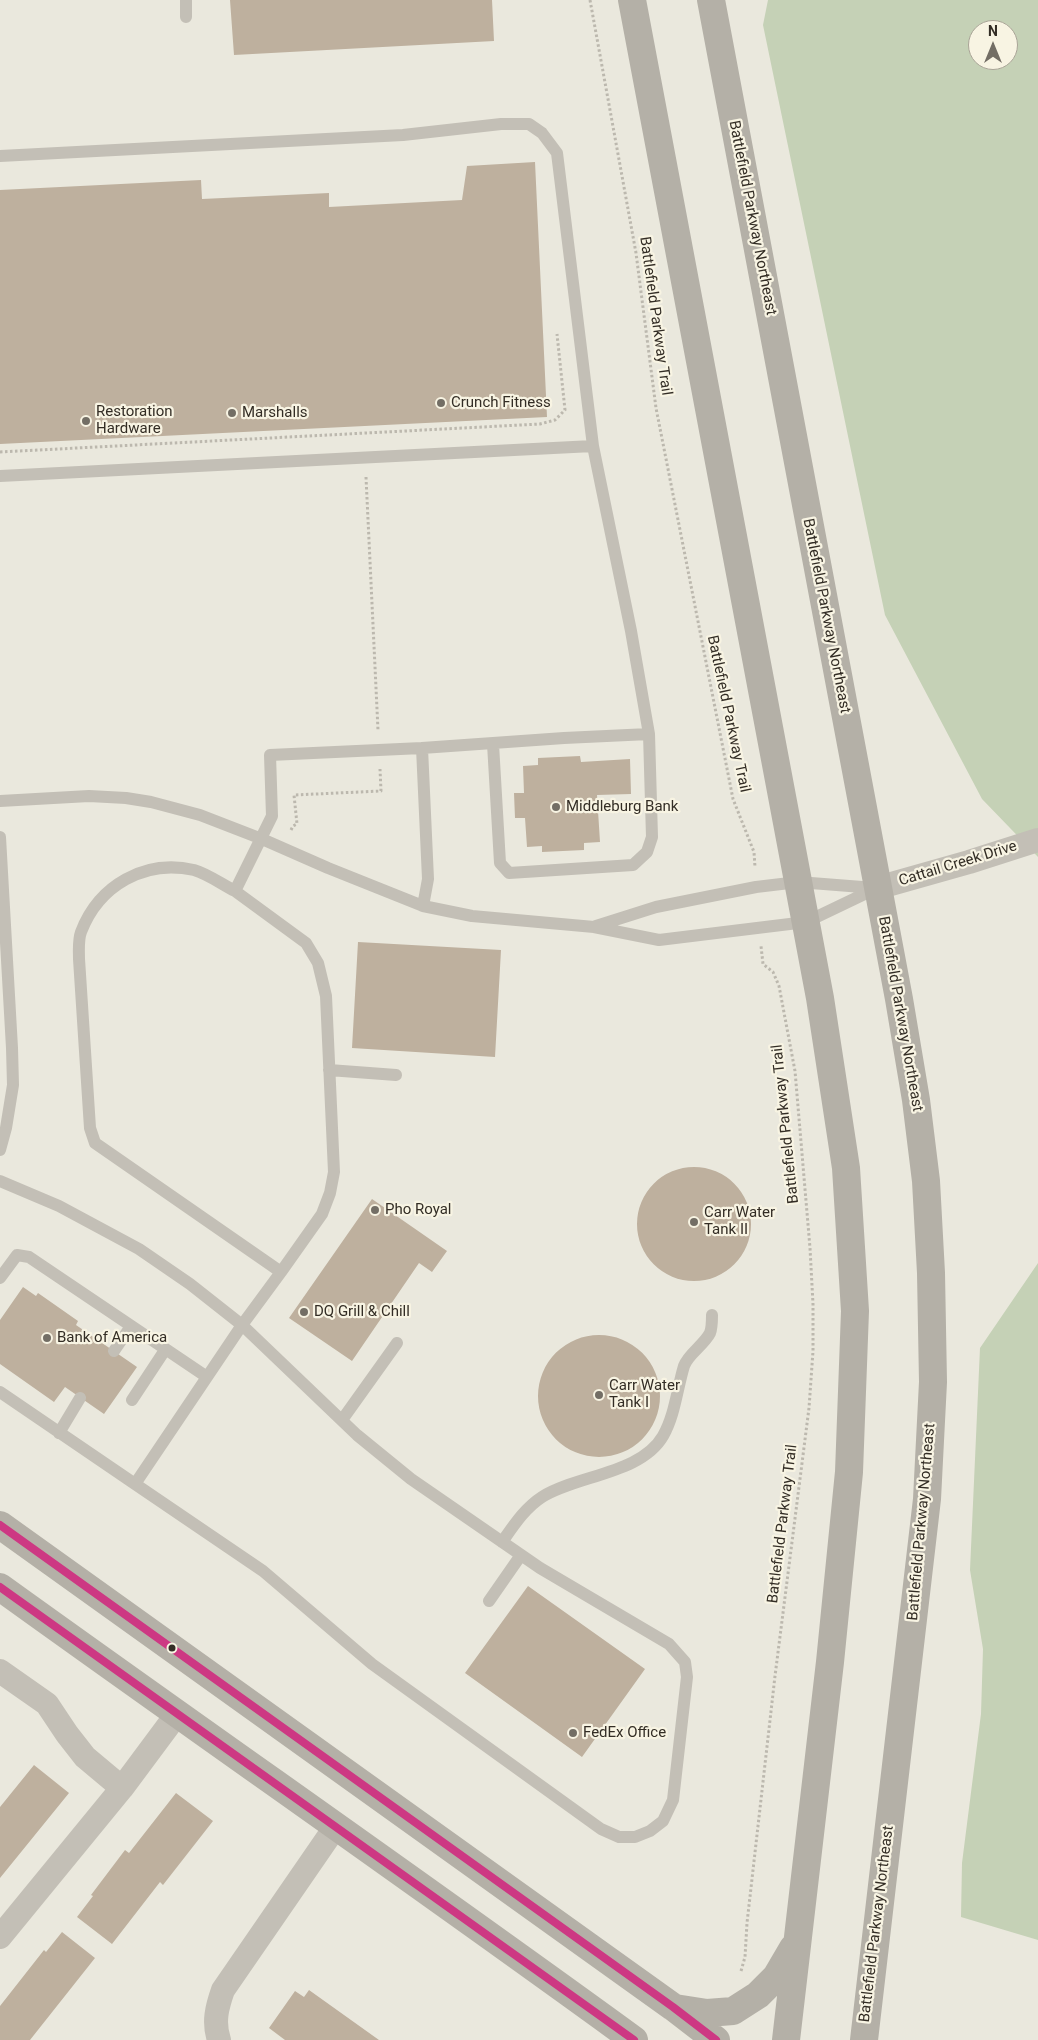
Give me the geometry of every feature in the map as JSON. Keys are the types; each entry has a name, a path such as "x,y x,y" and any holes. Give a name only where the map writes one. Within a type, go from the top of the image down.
{"main road":[{"path":"632,0 820,998 846,1168 854,1301 854,1359 849,1472 837,1601 786,2040"},
{"name":"Battlefield Parkway Northeast","path":"711,0 916,1100 924,1172 931,1273 933,1382 926,1508 864,2040"},
{"path":"0,1525 673,2007 716,2040"},
{"path":"0,1587 440,1899 634,2040"},
{"path":"673,2007 707,2013 733,2011 758,1995 776,1977 797,1943"}],"street":[{"name":"Cattail Creek Drive","path":"877,888 1038,840"},
{"path":"0,1671 47,1704 85,1757 122,1788"},
{"path":"0,1937 122,1788 177,1714"},
{"path":"219,2040 216,2029 216,2009 224,1990 336,1826"}],"lane":[{"path":"186,0 186,17"},
{"path":"0,156 403,135 501,124 529,124 542,133 557,153 593,446 631,631 649,734 652,837 647,852 633,865 509,873 500,862 493,744"},
{"path":"0,476 593,446"},
{"path":"235,892 272,816 270,755 649,734"},
{"path":"422,748 428,879 423,906"},
{"path":"0,801 89,796 126,798 200,815 423,906 472,916 594,927 659,940 806,922 877,888"},
{"path":"0,837 13,1085 6,1128 0,1150"},
{"path":"135,1484 242,1325 281,1272 322,1214 330,1193 334,1172 326,996 318,963 306,943 235,892 196,871 168,866 147,870 128,877 108,892 93,908 80,934 79,959 90,1128 94,1143 281,1272"},
{"path":"594,927 656,907 756,887 798,882 877,888"},
{"path":"329,1070 396,1075"},
{"path":"0,1181 59,1206 139,1249 190,1284 242,1325 357,1435 411,1479 540,1568 669,1644 685,1662 687,1688 673,1800 662,1821 650,1831 635,1837 619,1838 601,1829 372,1664 263,1571 0,1392"},
{"path":"0,1278 17,1255 28,1257 207,1377"},
{"path":"502,1542 526,1510 543,1496 571,1484 623,1467 650,1452 663,1436 685,1363 710,1332 712,1314"},
{"path":"114,1351 130,1326"},
{"path":"342,1420 396,1343"},
{"path":"132,1400 165,1350"},
{"path":"59,1433 80,1398"},
{"path":"490,1601 521,1555"}],"path":[{"name":"Battlefield Parkway Trail","path":"590,0 633,234 656,408 733,799 754,852 756,887"},
{"path":"0,452 540,424 555,420 565,410 556,326"},
{"path":"282,847 293,826 297,824 294,795 381,791 364,433"},
{"name":"Battlefield Parkway Trail","path":"740,1974 745,1957 747,1924 775,1676 809,1408 813,1351 810,1248 794,1071 779,986 773,972 762,964 759,928"}],"green space":[{"path":"768,0 1038,0 1038,857 982,799 885,615 763,25"},
{"path":"1038,1263 1038,1940 961,1917 962,1863 981,1714 983,1649 970,1570 980,1348"}],"building":[{"path":"230,0 492,0 494,41 234,55"},
{"path":"535,162 547,417 0,444 0,190 201,180 202,199 329,193 329,207 462,200 467,166"},
{"name":"Middleburg Bank","path":"580,756 581,762 630,759 631,794 597,795 600,842 584,843 584,850 542,852 542,846 527,847 525,818 515,818 514,793 524,793 523,766 538,765 538,758"},
{"path":"358,942 501,950 495,1057 352,1048"},
{"name":"Carr Water Tank II","path":"694,1167 716,1171 735,1183 747,1202 751,1224 747,1246 735,1265 716,1277 694,1281 672,1277 653,1265 641,1246 637,1224 641,1202 653,1183 672,1171"},
{"path":"372,1199 447,1251 432,1272 419,1263 352,1361 289,1318"},
{"name":"Bank of America","path":"23,1287 36,1296 38,1293 78,1321 76,1325 137,1367 104,1414 65,1387 54,1402 0,1364 0,1320"},
{"name":"Carr Water Tank I","path":"599,1335 622,1340 642,1353 655,1373 660,1396 655,1419 642,1439 622,1452 599,1457 576,1452 556,1439 543,1419 538,1396 543,1373 556,1353 576,1340"},
{"path":"528,1586 645,1669 582,1757 465,1673"},
{"path":"34,1765 69,1793 0,1878 0,1807"},
{"path":"176,1793 213,1821 163,1885 160,1882 112,1944 77,1917 125,1850 129,1853"},
{"path":"62,1932 95,1958 30,2040 0,2040 0,2006 44,1950 46,1952"},
{"path":"309,1990 379,2040 285,2040 269,2028 295,1991 304,1997"}],"transit line":[{"path":"0,1525 673,2007 716,2040"},
{"path":"0,1587 634,2040"}],"place":[{"name":"Crunch Fitness","path":"441,403"},
{"name":"Marshalls","path":"232,413"},
{"name":"Restoration Hardware","path":"86,421"},
{"name":"Middleburg Bank","path":"556,807"},
{"name":"Pho Royal","path":"375,1210"},
{"name":"Carr Water Tank II","path":"694,1222"},
{"name":"DQ Grill & Chill","path":"304,1312"},
{"name":"Bank of America","path":"47,1338"},
{"name":"Carr Water Tank I","path":"599,1395"},
{"name":"FedEx Office","path":"573,1733"}]}
